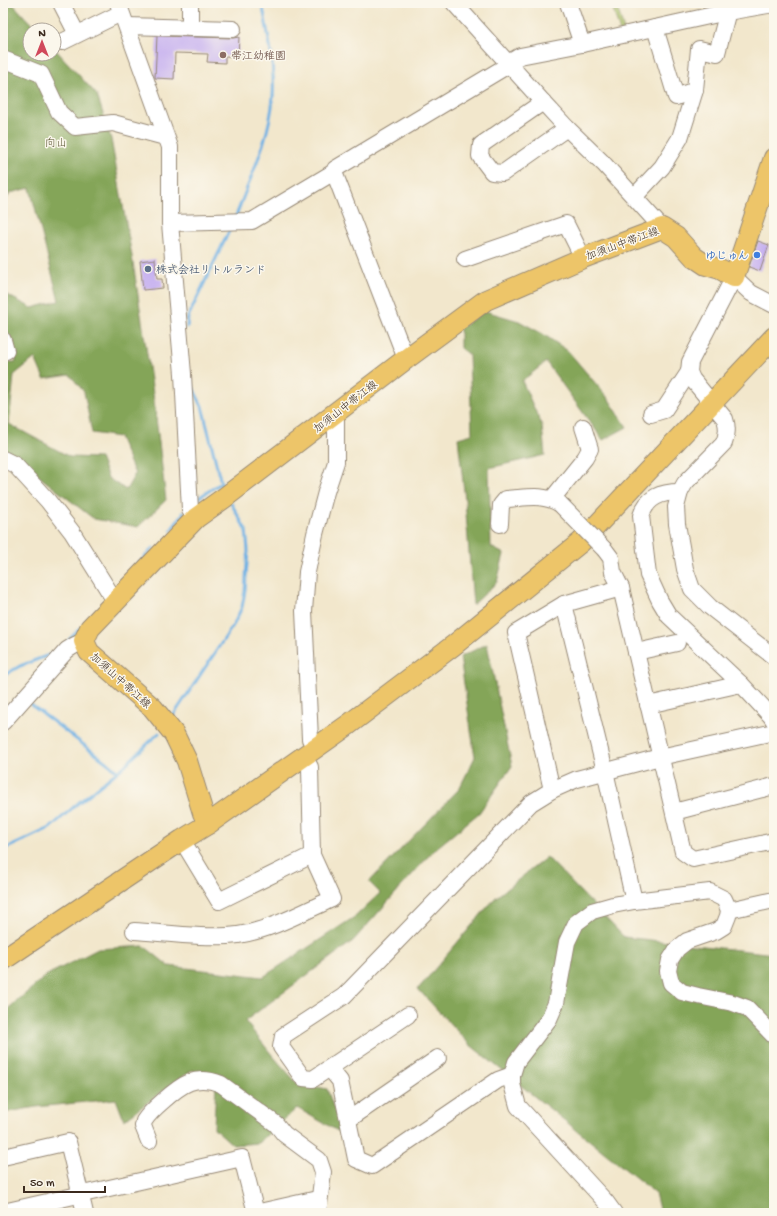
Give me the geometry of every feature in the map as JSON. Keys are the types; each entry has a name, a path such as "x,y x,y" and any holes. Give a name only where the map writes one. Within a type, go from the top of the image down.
{"main road":[{"path":"731,282 774,158"},
{"name":"加須山中帯江線","path":"208,824 203,813 187,761 174,734 153,708 89,652 84,640 90,628 115,601 196,518 486,300 583,258 662,228 676,238 694,257 706,265 720,269 731,282"},
{"path":"3,960 208,824 348,725 454,645 582,542 774,337"}],"street":[{"path":"61,3 77,34"},
{"path":"190,3 190,28"},
{"path":"454,3 511,61 543,102 568,128 604,164 638,194 662,228"},
{"path":"568,3 582,44"},
{"path":"170,223 252,220 334,172 335,169 520,56 654,28 729,7 774,4"},
{"path":"638,194 662,167 680,138 695,90 699,49 717,53 729,7"},
{"path":"122,14 165,138 170,147 170,223 183,374 190,510 196,518"},
{"path":"62,42 122,14 190,28 233,29"},
{"path":"654,28 676,97 695,90"},
{"path":"3,59 41,74 59,112 75,127 113,123 165,138"},
{"path":"543,102 482,145 480,156 492,172 503,173 568,128"},
{"path":"334,172 406,359"},
{"path":"465,259 566,224 583,258"},
{"path":"651,414 664,410 689,372 690,362 731,282 774,305"},
{"path":"689,372 696,385 725,418 727,435 724,443 685,483 680,492 676,507 677,524 685,569 692,589 710,607 774,657"},
{"path":"134,931 206,936 238,935 278,924 332,899 312,855 310,739 304,611 307,572 315,534 336,462 336,413"},
{"path":"556,501 590,449 583,427"},
{"path":"3,459 15,465 48,501 72,532 115,601"},
{"path":"680,492 667,492 651,499 644,507 640,516 648,576 669,616 740,684 774,721"},
{"path":"500,524 501,505 506,499 533,497 556,501 605,550 611,558 613,572 620,588 636,652 683,852 693,859 774,841"},
{"path":"552,790 516,633 564,604 620,588"},
{"path":"564,604 605,771 634,901"},
{"path":"3,722 67,650 84,640"},
{"path":"636,652 677,643"},
{"path":"648,705 740,684"},
{"path":"408,1015 330,1069 313,1079 303,1078 281,1047 283,1036 344,996 531,803 552,790 577,779 660,757 774,732"},
{"path":"674,812 774,786"},
{"path":"182,840 219,901 312,855"},
{"path":"614,1213 606,1202 518,1106 512,1084 512,1075 516,1062 549,1019 556,1003 567,942 576,923 592,911 634,901 710,892 724,898 729,910 724,926 716,931 687,941 677,949 670,960 668,971 671,983 682,992 733,1002 747,1008 774,1036"},
{"path":"729,910 774,900"},
{"path":"348,1120 438,1058"},
{"path":"330,1069 340,1081 356,1159 372,1166 498,1080 512,1075"},
{"path":"149,1141 143,1126 144,1121 148,1115 178,1087 192,1081 202,1079 221,1084 276,1124 284,1134 319,1160 323,1172 318,1207"},
{"path":"3,1156 68,1142 85,1213"},
{"path":"3,1212 242,1158 256,1213 312,1200 318,1207"}],"green space":[{"name":"向山","path":"3,3 12,3 30,22 22,22 22,62 62,62 62,57 97,95 111,139 132,256 153,393 166,500 138,527 94,519 18,460 3,463 3,362 16,362 13,342 3,324 3,300 5,294 32,308 59,301 30,188 10,193 3,205","holes":["35,358 44,379 70,375 84,392 92,433 119,437 135,474 126,490 108,478 100,458 70,457 9,424 14,375"]},
{"path":"611,3 616,3 624,30 620,32"},
{"path":"485,311 519,321 543,334 568,351 608,398 627,427 603,440 546,362 522,381 542,426 545,455 489,468 491,547 504,554 497,582 473,605 465,500 458,438 472,434 469,355 460,348 460,328"},
{"path":"487,644 512,766 479,813 434,850 353,941 245,1021 297,1083 327,1089 343,1134 297,1108 258,1143 233,1145 214,1128 216,1080 192,1070 124,1120 116,1099 36,1107 3,1113 3,1013 47,975 98,949 144,946 169,966 263,977 356,916 380,893 369,882 459,789 475,757 460,657"},
{"path":"547,857 624,937 774,954 774,1213 660,1213 655,1193 469,1044 418,989 495,898"}],"building":[{"name":"帯江幼稚園","path":"157,36 239,37 238,57 225,56 225,63 207,62 208,54 175,53 174,79 155,78"},
{"name":"ゆじゅん","path":"758,241 769,245 760,271 749,267"},
{"name":"株式会社リトルランド","path":"155,259 157,279 162,279 163,288 143,290 140,261"}],"waterway":[{"path":"236,216 264,143 273,97 272,62 262,3"},
{"path":"187,327 188,317 231,227"},
{"path":"190,379 202,406 221,483 224,489"},
{"path":"195,500 221,483"},
{"path":"173,716 234,624 242,607 245,591 248,550 246,530 231,503"},
{"path":"171,530 184,512"},
{"path":"138,564 153,548"},
{"path":"68,641 80,628"},
{"path":"3,676 20,666 57,652"},
{"path":"30,704 114,768 117,772"},
{"path":"3,850 50,828 122,768 159,733"}],"place":[{"name":"帯江幼稚園","path":"223,55"},
{"name":"ゆじゅん","path":"757,255"},
{"name":"株式会社リトルランド","path":"148,269"}]}
